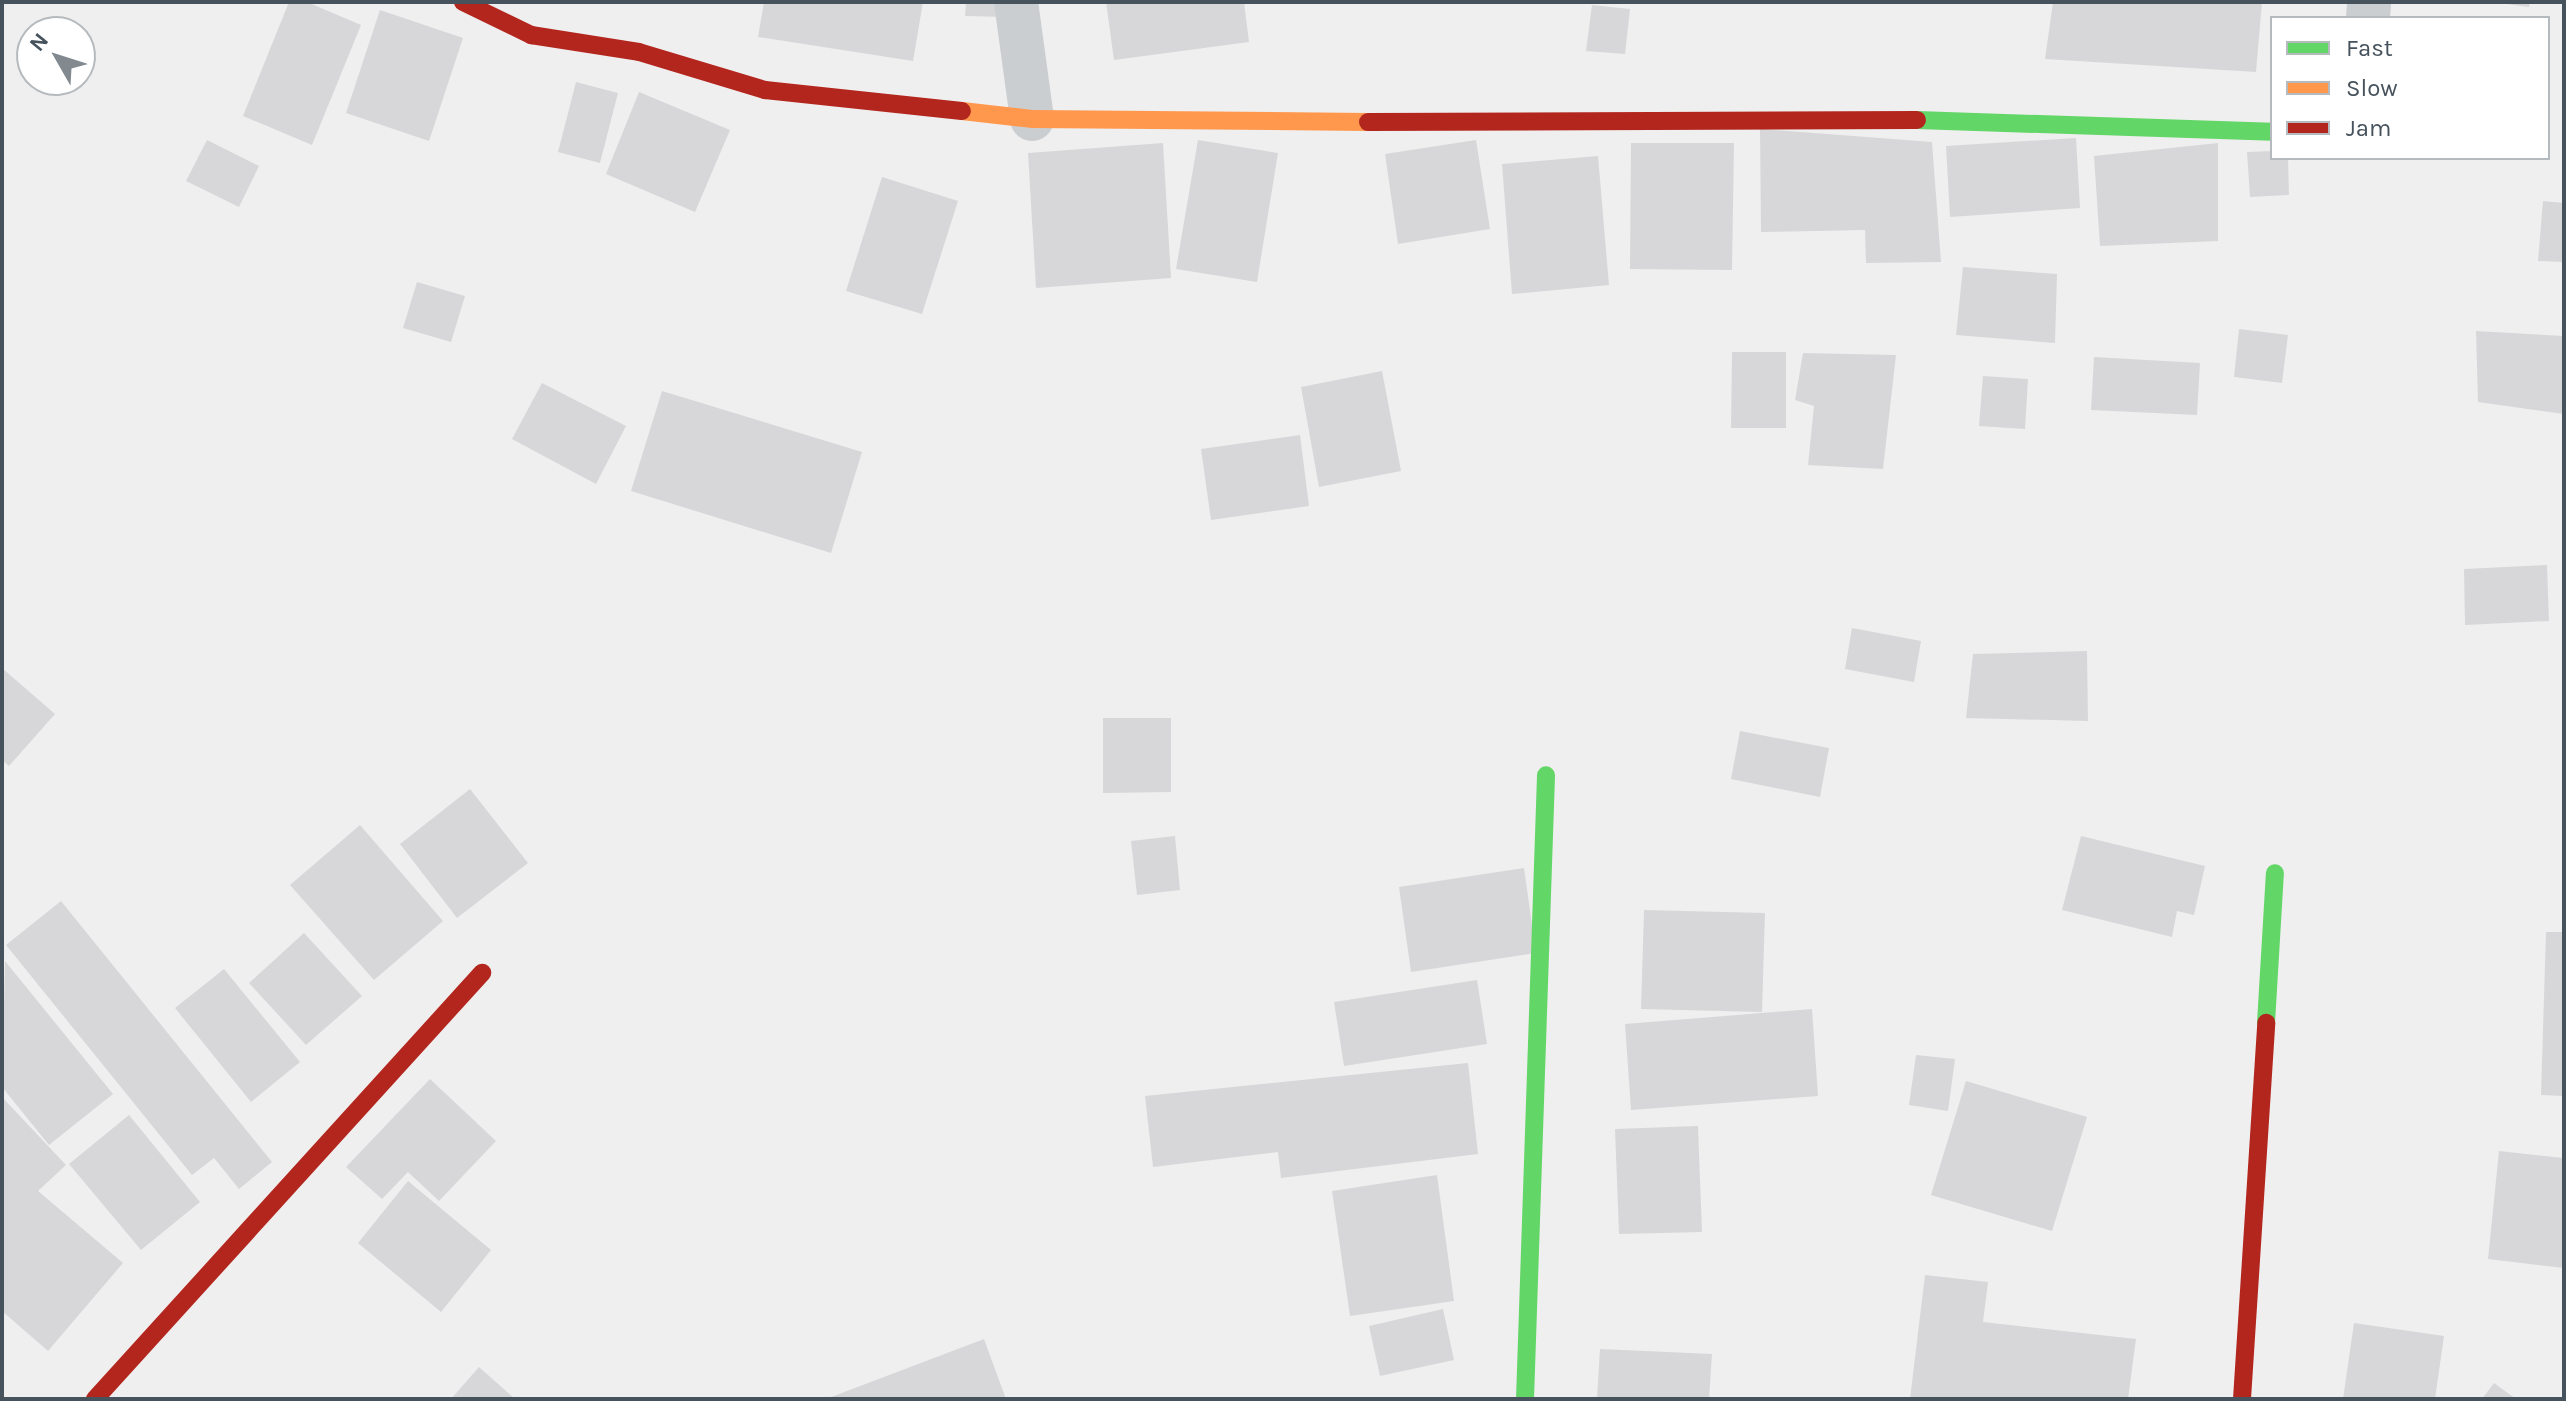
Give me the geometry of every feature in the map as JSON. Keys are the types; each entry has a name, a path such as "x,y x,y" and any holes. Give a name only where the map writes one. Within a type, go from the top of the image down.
{"street":[{"path":"463,2 531,35 639,52 765,90 1032,119 1215,123 1991,120 2270,132"},
{"path":"1016,2 1032,119"},
{"path":"1525,1399 1546,775"},
{"path":"2242,1399 2275,873"},
{"path":"95,1399 482,973"}],"building":[{"path":"289,2 307,2 361,25 312,145 243,116"},
{"path":"764,2 923,2 913,61 758,37"},
{"path":"966,2 1007,2 1006,17 965,16"},
{"path":"1106,2 1244,2 1249,42 1114,60"},
{"path":"2053,2 2262,2 2256,72 2045,59"},
{"path":"2492,2 2530,2 2529,7"},
{"path":"1592,5 1630,9 1625,54 1586,51"},
{"path":"380,10 463,38 429,141 346,113"},
{"path":"576,82 618,93 600,163 558,152"},
{"path":"639,92 730,130 695,212 606,174"},
{"path":"1760,129 1932,142 1941,262 1866,263 1865,230 1761,232"},
{"path":"2076,138 2080,208 1950,217 1946,146"},
{"path":"207,140 259,166 239,207 186,181"},
{"path":"1198,140 1278,153 1257,282 1176,269"},
{"path":"1476,140 1490,229 1398,244 1385,154"},
{"path":"1163,143 1171,278 1036,288 1028,153"},
{"path":"1631,143 1734,143 1732,270 1630,269"},
{"path":"2218,143 2218,241 2100,246 2094,156"},
{"path":"2270,151 2270,160 2288,160 2289,195 2250,197 2247,152"},
{"path":"1598,156 1609,285 1512,294 1502,164"},
{"path":"882,177 958,201 922,314 846,291"},
{"path":"2543,201 2564,203 2564,262 2538,261"},
{"path":"1963,267 2057,274 2055,343 1956,335"},
{"path":"417,282 465,296 451,342 403,328"},
{"path":"2239,329 2288,335 2282,383 2234,377"},
{"path":"2476,331 2564,336 2564,414 2478,402"},
{"path":"1732,352 1786,352 1786,428 1731,428"},
{"path":"1803,353 1896,355 1883,469 1808,465 1814,406 1795,400"},
{"path":"2094,357 2200,363 2197,415 2091,410"},
{"path":"1382,371 1401,471 1319,487 1301,387"},
{"path":"1983,376 2028,379 2025,429 1979,426"},
{"path":"542,383 626,426 596,484 512,439"},
{"path":"662,391 862,452 831,553 631,491"},
{"path":"1300,435 1309,506 1211,520 1201,449"},
{"path":"2547,565 2549,621 2465,625 2464,569"},
{"path":"1852,628 1921,641 1914,682 1845,669"},
{"path":"2087,651 2088,721 1966,718 1973,654"},
{"path":"2,668 55,714 9,766 2,760"},
{"path":"1103,718 1171,718 1171,792 1103,793"},
{"path":"1740,731 1829,748 1820,797 1731,779"},
{"path":"470,789 528,863 457,918 400,844"},
{"path":"360,825 443,921 374,980 290,885"},
{"path":"1175,836 1180,890 1137,895 1131,841"},
{"path":"2081,836 2205,866 2194,915 2177,911 2172,937 2062,910"},
{"path":"1524,868 1536,953 1411,972 1399,887"},
{"path":"61,901 272,1162 239,1189 214,1158 192,1175 6,945"},
{"path":"1644,910 1765,913 1762,1012 1641,1009"},
{"path":"2546,932 2564,932 2564,1096 2541,1095"},
{"path":"304,933 362,996 306,1045 249,983"},
{"path":"5,961 113,1094 49,1145 2,1087"},
{"path":"224,969 300,1062 251,1102 175,1008"},
{"path":"1477,980 1487,1044 1344,1066 1334,1002"},
{"path":"1812,1009 1818,1096 1631,1110 1625,1024"},
{"path":"1916,1055 1955,1059 1948,1111 1909,1105"},
{"path":"1468,1063 1478,1154 1281,1178 1278,1152 1153,1167 1145,1096"},
{"path":"430,1079 496,1141 439,1201 408,1172 382,1199 346,1167"},
{"path":"1966,1081 2087,1117 2052,1231 1931,1195"},
{"path":"2,1097 66,1165 38,1191 123,1263 48,1351 2,1311"},
{"path":"129,1115 200,1202 141,1250 69,1164"},
{"path":"1698,1126 1702,1232 1619,1234 1615,1129"},
{"path":"2499,1151 2564,1158 2564,1268 2488,1259"},
{"path":"1437,1175 1454,1301 1350,1316 1332,1191"},
{"path":"408,1181 491,1250 441,1312 358,1243"},
{"path":"1925,1275 1988,1282 1983,1322 2136,1339 2128,1399 1910,1399"},
{"path":"1443,1309 1454,1360 1380,1376 1369,1326"},
{"path":"2354,1323 2444,1336 2435,1399 2343,1399"},
{"path":"984,1339 1006,1399 826,1399"},
{"path":"1600,1349 1712,1354 1709,1399 1597,1399"},
{"path":"479,1367 515,1399 451,1399"},
{"path":"2494,1383 2516,1399 2482,1399"}],"traffic: fast":[{"path":"1917,120 2270,132"},
{"path":"1525,1399 1546,775"},
{"path":"2266,1023 2275,873"}],"traffic: slow":[{"path":"962,111 1032,119 1368,122"}],"traffic: jam":[{"path":"463,2 531,35 639,52 765,90 962,111"},
{"path":"1368,122 1917,120"},
{"path":"95,1399 482,973"},
{"path":"2242,1399 2266,1023"}]}
